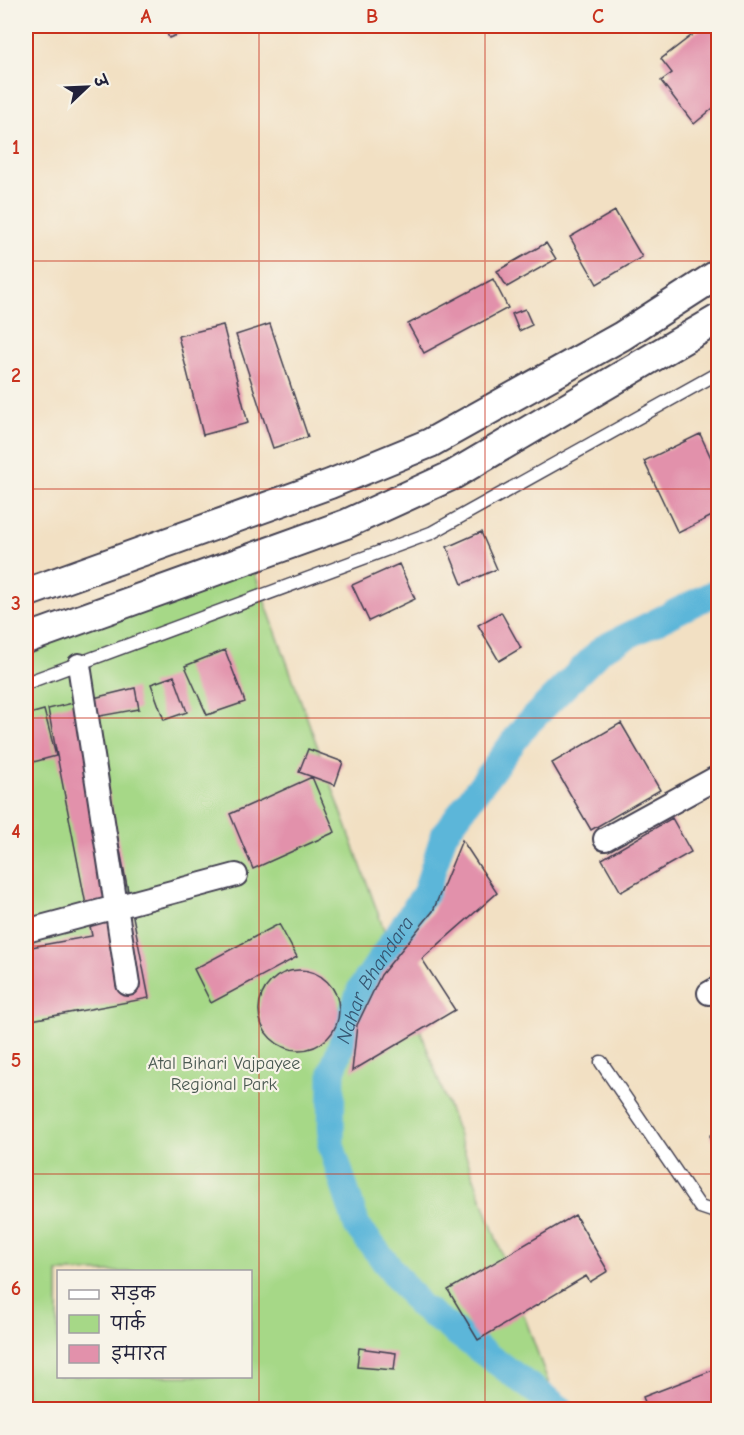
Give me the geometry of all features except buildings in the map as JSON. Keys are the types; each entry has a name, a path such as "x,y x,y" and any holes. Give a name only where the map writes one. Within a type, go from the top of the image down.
{"street":[{"path":"26,593 330,484 430,443 622,336 718,274"},
{"path":"26,639 346,524 432,485 718,320"},
{"path":"79,664 128,984"},
{"path":"605,839 718,777"},
{"path":"26,931 236,875"}],"lane":[{"path":"26,683 431,533 718,373"},
{"path":"601,1062 700,1207 718,1213"}],"green space":[{"name":"Atal Bihari Vajpayee Regional Park","path":"249,558 558,1409 26,1409 26,638"}],"waterway":[{"name":"Nahar Bhandara","path":"562,1410 420,1306 357,1226 331,1145 332,1072 360,990 426,892 444,834 526,725 603,648 718,591"}]}
